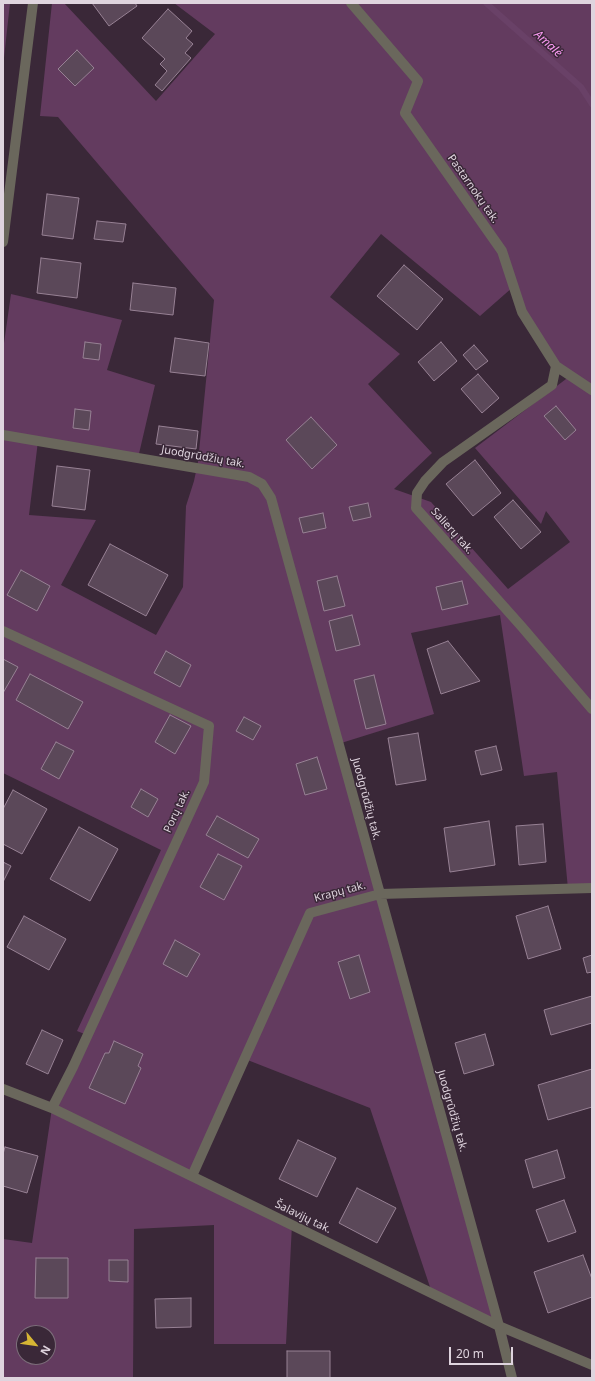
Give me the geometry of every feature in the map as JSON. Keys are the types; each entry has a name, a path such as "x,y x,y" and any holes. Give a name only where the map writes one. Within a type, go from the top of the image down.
{"street":[{"path":"3,242 33,3"},
{"name":"Pastarnokų tak.","path":"351,3 418,81 405,113 502,251 522,312 556,366 592,390"},
{"name":"Salierų tak.","path":"556,366 552,385 450,458 425,481 417,493 416,508 522,627 592,709"},
{"name":"Juodgrūdžių tak.","path":"3,435 249,477 262,484 271,498 512,1378"},
{"name":"Porų tak.","path":"3,631 209,726 204,782 73,1067 52,1108"},
{"name":"Krapų tak.","path":"192,1176 310,912 380,894 592,888"},
{"name":"Šalavijų tak.","path":"3,1089 52,1108 499,1326 592,1365"}],"shaded area":[{"path":"3,3 10,3 3,67"},
{"path":"52,3 64,3 156,101 215,34 174,3 592,3 592,888 568,889 557,772 524,776 500,615 411,633 434,714 338,744 499,1326 432,1293 370,1108 245,1059 192,1176 292,1224 286,1344 214,1344 214,1225 134,1229 133,1378 3,1378 3,1239 32,1243 52,1108 87,1035 77,1031 161,850 3,773 3,350 11,294 122,320 107,370 155,385 138,458 38,441 29,515 96,520 61,585 156,635 183,587 186,506 198,462 214,300 58,117 40,116","holes":["381,234 480,316 513,287 556,366 570,376 475,448 541,524 546,511 570,542 508,589 431,502 394,489 432,453 368,384 400,354 330,297"]}],"building":[{"path":"92,3 135,3 137,6 109,26"},
{"path":"168,9 192,31 186,38 193,44 185,53 191,58 162,91 155,85 167,71 160,64 165,59 142,38"},
{"path":"77,50 94,68 75,86 58,69"},
{"path":"47,194 79,198 73,239 42,235"},
{"path":"97,221 126,224 123,242 94,239"},
{"path":"41,258 81,263 77,298 37,293"},
{"path":"404,265 443,299 417,330 377,296"},
{"path":"133,283 176,288 173,315 130,310"},
{"path":"175,338 209,343 205,376 170,372"},
{"path":"85,342 101,344 99,360 83,358"},
{"path":"441,342 457,361 434,381 418,362"},
{"path":"474,345 488,361 476,370 463,355"},
{"path":"478,374 499,398 482,413 461,389"},
{"path":"556,406 576,430 565,440 544,416"},
{"path":"75,409 91,411 89,430 73,428"},
{"path":"311,417 337,445 312,469 286,440"},
{"path":"159,426 198,431 196,449 156,444"},
{"path":"475,460 501,493 473,516 446,484"},
{"path":"57,466 90,470 85,510 52,506"},
{"path":"513,500 541,532 521,549 494,517"},
{"path":"368,503 371,517 353,521 349,507"},
{"path":"323,513 326,528 303,533 299,518"},
{"path":"110,544 168,575 146,616 88,585"},
{"path":"21,570 50,586 37,611 7,595"},
{"path":"337,576 345,606 324,611 317,581"},
{"path":"462,581 468,604 442,610 436,587"},
{"path":"352,615 360,645 336,651 329,621"},
{"path":"448,641 480,681 441,694 427,649"},
{"path":"166,651 191,665 180,687 154,673"},
{"path":"3,659 18,667 3,693"},
{"path":"30,674 83,702 68,729 16,700"},
{"path":"374,675 386,724 366,729 354,680"},
{"path":"170,715 191,726 175,754 155,742"},
{"path":"244,717 261,726 253,740 236,731"},
{"path":"418,733 426,780 396,785 388,738"},
{"path":"56,742 74,751 59,779 41,769"},
{"path":"496,746 502,770 481,775 475,751"},
{"path":"317,757 327,789 305,795 296,764"},
{"path":"141,789 158,799 148,817 131,807"},
{"path":"13,790 47,809 22,854 3,844 3,809"},
{"path":"217,816 259,839 248,858 206,835"},
{"path":"489,821 495,865 450,872 444,828"},
{"path":"543,824 546,862 519,865 516,826"},
{"path":"79,827 118,849 90,901 50,879"},
{"path":"218,854 242,866 224,900 200,887"},
{"path":"3,862 11,866 3,882"},
{"path":"548,906 561,949 528,959 516,916"},
{"path":"24,916 66,939 49,970 7,947"},
{"path":"175,940 200,954 187,977 163,964"},
{"path":"359,955 370,992 350,999 338,962"},
{"path":"592,955 592,972 587,973 583,958"},
{"path":"592,996 592,1023 551,1035 544,1010"},
{"path":"42,1030 63,1040 48,1074 26,1064"},
{"path":"485,1034 494,1065 464,1074 455,1043"},
{"path":"114,1041 143,1054 138,1066 141,1068 125,1104 89,1088 105,1053 109,1053"},
{"path":"592,1069 592,1107 548,1120 538,1085"},
{"path":"298,1140 336,1158 317,1197 279,1179"},
{"path":"5,1147 38,1156 27,1193 3,1186 3,1154"},
{"path":"557,1150 565,1178 533,1188 525,1160"},
{"path":"357,1188 396,1208 377,1243 339,1223"},
{"path":"564,1200 576,1232 548,1242 536,1210"},
{"path":"583,1255 592,1279 592,1297 548,1313 534,1272"},
{"path":"36,1258 68,1258 68,1298 35,1298"},
{"path":"109,1260 128,1260 128,1282 109,1281"},
{"path":"191,1298 191,1327 156,1328 155,1299"},
{"path":"287,1351 330,1351 330,1378 287,1378"}],"waterway":[{"name":"Amalė","path":"486,3 581,87 592,104"}]}
